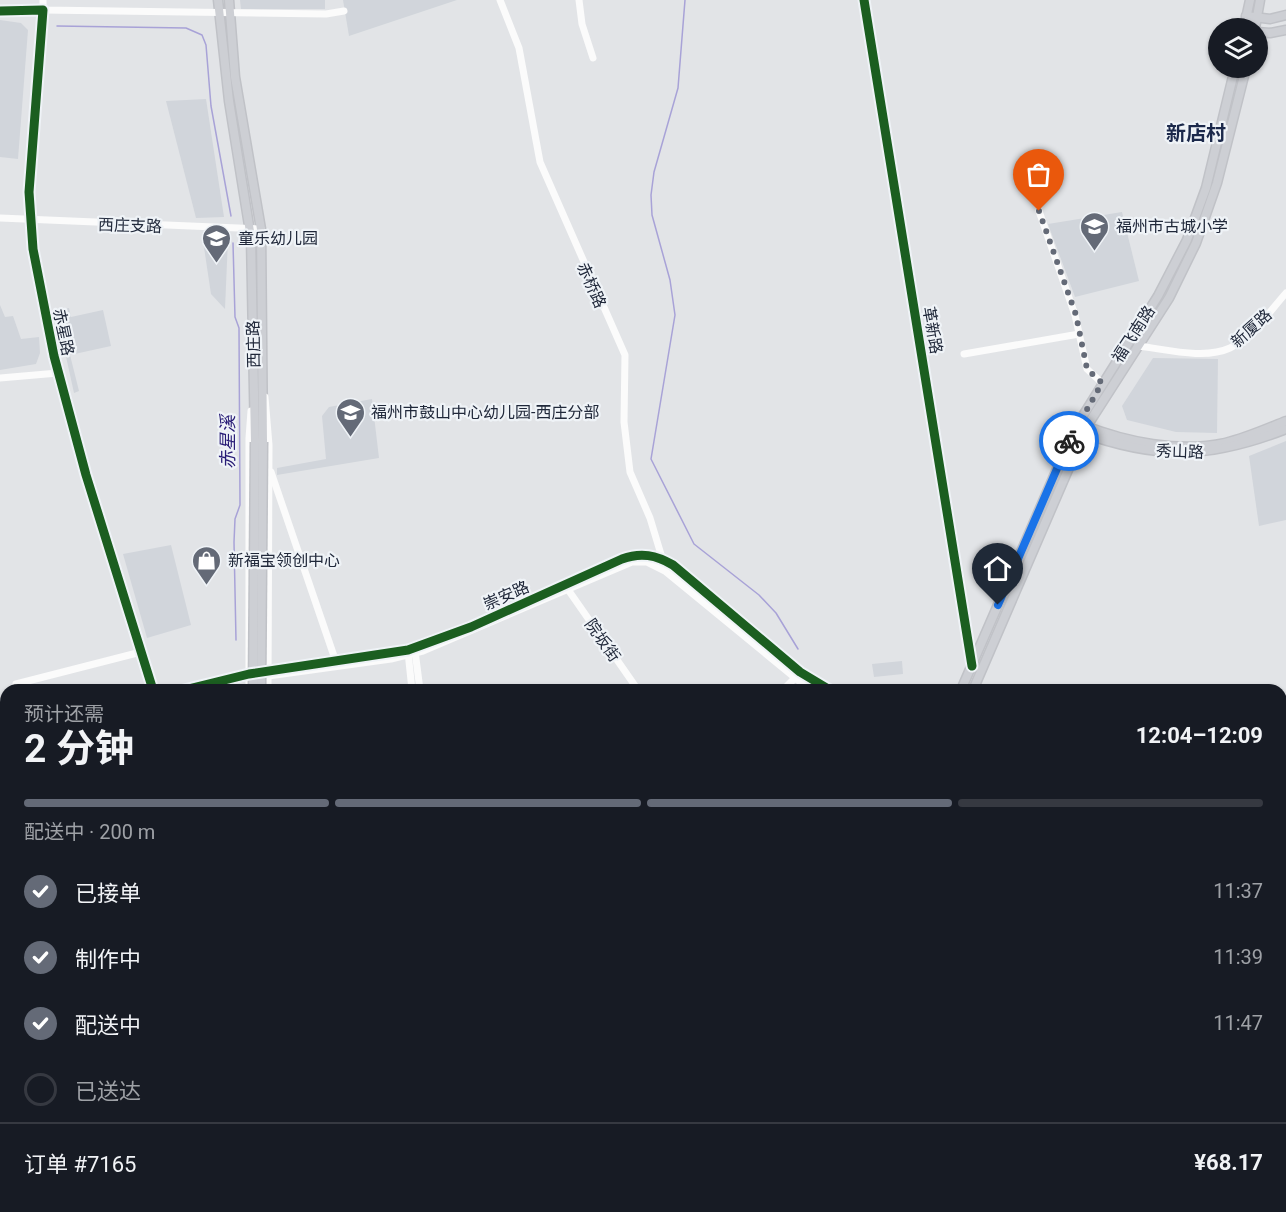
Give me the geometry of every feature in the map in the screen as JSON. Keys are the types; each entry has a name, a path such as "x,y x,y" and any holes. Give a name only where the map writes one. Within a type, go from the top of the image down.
{"main road":[{"name":"西庄路","path":"218,0 229,101 250,229 258,384 259,442 251,684"},
{"name":"西庄路","path":"229,0 236,77 261,229 258,384"},
{"path":"1250,0 1246,16 1258,18 1260,0"},
{"path":"1268,19 1286,15"},
{"path":"1268,33 1286,30"},
{"name":"福飞南路","path":"964,684 1076,426 1158,296 1187,240 1206,188 1233,78"},
{"name":"福飞南路","path":"976,684 1085,430 1180,278 1202,230 1217,183 1243,78"},
{"name":"秀山路","path":"1085,430 1141,441 1193,447 1239,439 1286,421"},
{"name":"秀山路","path":"1076,426 1135,447 1196,453 1238,447 1286,429"},
{"path":"259,442 261,684"}],"street":[{"name":"赤星路","path":"43,0 29,192 35,260 58,373 86,475 151,684"},
{"name":"赤桥路","path":"500,0 519,48 542,168 624,352 624,422 630,472 650,518 665,571"},
{"path":"579,0 582,24 593,58"},
{"name":"革新路","path":"864,0 972,666"},
{"path":"0,11 326,14 344,11"},
{"path":"1039,211 1059,263 1087,369 1102,383"},
{"name":"西庄支路","path":"0,218 30,218 71,223 261,229"},
{"name":"新厦路","path":"1138,346 1200,352 1226,350 1246,337 1286,293"},
{"path":"964,354 1079,334"},
{"path":"0,378 58,373"},
{"path":"258,384 269,421 268,684"},
{"path":"250,684 249,438 258,384"},
{"path":"269,467 336,662"},
{"name":"崇安路","path":"213,684 336,662 412,652 622,559 644,555 662,559"},
{"path":"662,559 800,672 820,684"},
{"name":"崇安路","path":"268,673 412,652 568,591 632,562 647,562 665,571 802,684"},
{"name":"院坂街","path":"568,591 634,684"},
{"path":"16,684 141,652"},
{"path":"412,652 412,684"},
{"path":"412,652 419,684"},
{"path":"790,684 800,672"}],"shaded area":[{"path":"240,0 325,0 325,9 241,9"},
{"path":"343,0 457,0 349,36"},
{"path":"0,20 21,23 28,30 18,159 0,157"},
{"path":"206,99 224,217 196,218 166,101"},
{"name":"福州市古城小学","path":"1122,212 1139,281 1075,297 1048,224"},
{"name":"童乐幼儿园","path":"202,234 223,234 228,239 225,309 211,294"},
{"path":"0,305 5,317 13,316 21,339 39,337 40,353 36,364 0,370"},
{"path":"69,308 71,317 103,310 111,346 70,355 79,391 74,393 56,311"},
{"path":"1153,358 1218,359 1217,433 1176,432 1127,420 1122,406"},
{"name":"福州市鼓山中心幼儿园-西庄分部","path":"372,399 379,458 277,475 277,468 326,459 322,416 329,407"},
{"path":"1286,441 1286,520 1259,526 1249,456"},
{"path":"171,545 191,625 147,638 123,554"},
{"path":"902,661 903,674 874,677 872,664"}],"waterway":[{"path":"685,0 678,88 654,172 651,195 652,215 670,280 675,315 651,459 694,544 759,595 776,613 798,649"},
{"name":"赤星溪","path":"57,26 186,28 202,35 206,45 211,106 231,216"},
{"name":"赤星溪","path":"233,243 235,317 239,328 240,505 235,519 234,542 236,640"}],"cycle path":[{"path":"864,0 972,666"},
{"path":"0,11 43,10 29,192 33,249 54,356 86,475 151,684"},
{"path":"208,684 249,674 408,650 471,627 622,559 642,555 661,559 673,565 800,672 820,684"}],"way so far":[{"path":"1039,211 1076,315 1085,364 1089,373 1102,383 1069,441"}],"place":[{"name":"福州市古城小学","path":"1095,252"},
{"name":"童乐幼儿园","path":"217,264"},
{"name":"福州市鼓山中心幼儿园-西庄分部","path":"350,438"},
{"name":"新福宝领创中心","path":"207,586"}],"district":[{"name":"新店村","path":"1196,133"}],"route":[{"path":"998,605 1069,441"}]}
